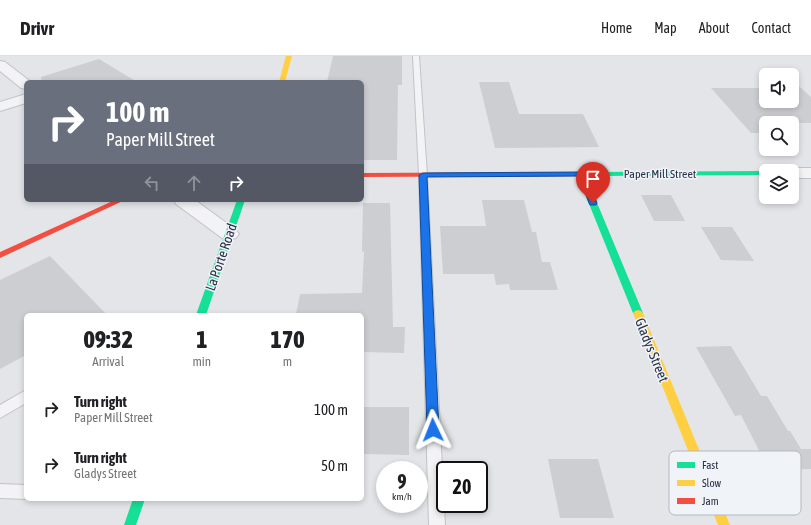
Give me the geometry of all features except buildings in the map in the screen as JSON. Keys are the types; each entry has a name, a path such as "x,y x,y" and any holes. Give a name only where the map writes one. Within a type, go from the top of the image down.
{"street":[{"path":"283,80 289,56"},
{"path":"0,65 24,83"},
{"path":"0,107 24,99"},
{"name":"Paper Mill Street","path":"364,175 759,173"},
{"path":"799,173 811,173"},
{"name":"Gladys Street","path":"581,174 694,451"},
{"path":"0,255 117,202"},
{"path":"185,202 229,234"},
{"name":"La Porte Road","path":"202,313 240,202"},
{"path":"130,525 138,501"},
{"name":"Gladys Street","path":"720,515 724,525"}],"lane":[{"path":"416,56 423,175 436,525"},
{"path":"0,412 24,397"},
{"path":"0,491 24,492"}],"traffic: fast":[{"path":"595,174 759,173"},
{"path":"581,174 638,313"},
{"path":"202,313 240,202"},
{"path":"130,525 138,501"}],"traffic: slow":[{"path":"283,80 289,56"},
{"path":"638,313 694,451"},
{"path":"720,515 724,525"}],"traffic: jam":[{"path":"364,175 595,174"},
{"path":"0,255 117,202"}],"route":[{"path":"433,430 423,175 581,174 593,203"}]}
